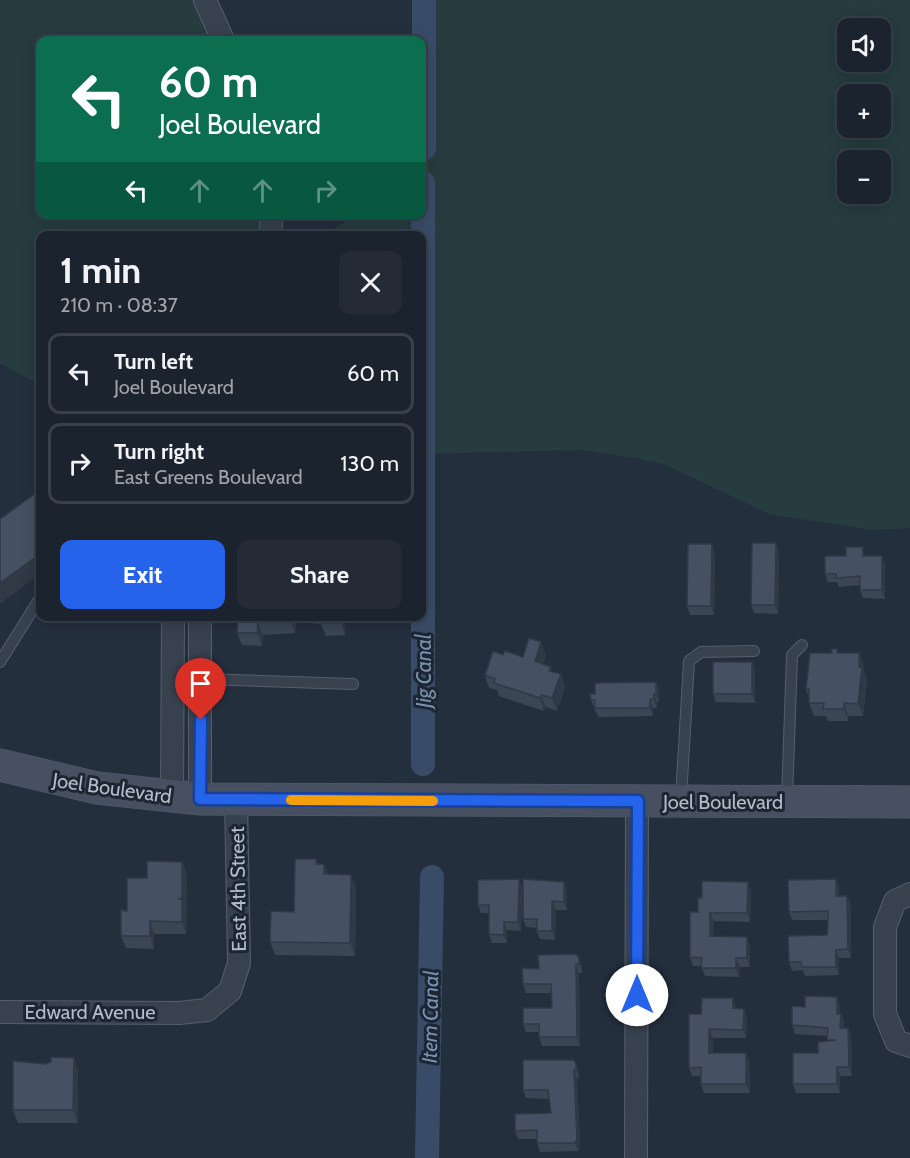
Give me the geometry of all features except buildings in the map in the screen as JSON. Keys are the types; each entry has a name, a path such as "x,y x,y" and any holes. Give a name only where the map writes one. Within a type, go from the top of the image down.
{"main road":[{"name":"Joel Boulevard","path":"0,765 97,788 186,798 910,802"}],"street":[{"path":"205,0 221,36"},
{"path":"173,621 173,678 186,798"},
{"path":"186,798 201,680 200,621"},
{"name":"East 4th Street","path":"179,1013 207,1010 230,991 239,963 237,800"},
{"path":"636,1158 638,801"},
{"path":"910,894 896,901 885,927 885,1014 896,1041 910,1046"},
{"name":"Edward Avenue","path":"0,1012 179,1013"}],"lane":[{"path":"0,662 36,604"},
{"path":"787,802 792,655 802,645"},
{"path":"680,801 689,661 701,652 754,651"},
{"path":"173,678 353,684"}],"green space":[{"path":"0,0 206,0 223,36 36,36 36,219 277,219 278,231 36,231 36,383 0,363"},
{"path":"427,0 910,0 910,528 873,530 769,514 666,465 641,459 582,450 426,454 426,231 330,231 349,219 426,219"}],"waterway":[{"name":"Jig Canal","path":"424,0 424,36"},
{"name":"Jig Canal","path":"423,219 423,231"},
{"name":"Jig Canal","path":"423,621 423,764"},
{"name":"Item Canal","path":"427,1158 432,877"}],"slow traffic":[{"path":"291,800 433,801"}],"route":[{"path":"201,720 200,799 638,801 637,995"}]}
